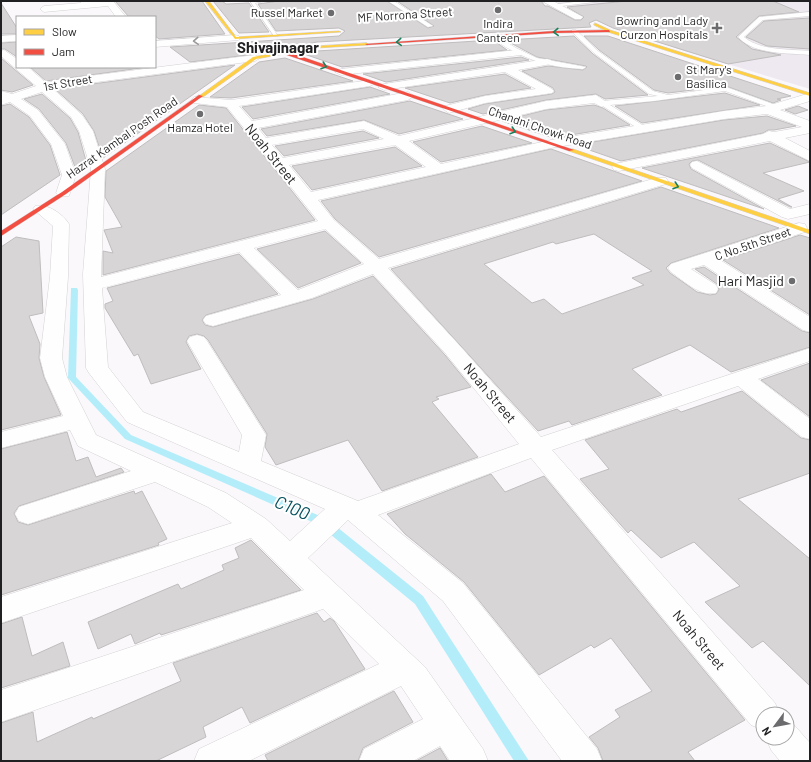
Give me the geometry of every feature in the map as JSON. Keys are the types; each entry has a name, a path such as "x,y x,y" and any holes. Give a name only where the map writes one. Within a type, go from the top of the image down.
{"street":[{"path":"39,1 49,16"},
{"path":"207,1 234,38"},
{"path":"44,9 85,3 110,3 120,16"},
{"path":"550,3 609,31 810,95"},
{"path":"554,18 578,16"},
{"name":"MF Norrona Street","path":"415,27 434,26"},
{"name":"MF Norrona Street","path":"234,38 348,31"},
{"name":"MF Norrona Street","path":"287,53 317,47 574,31 609,31"},
{"name":"Chandni Chowk Road","path":"272,36 287,53 409,96 805,230"},
{"path":"1,39 16,38"},
{"path":"156,44 234,38 252,42 259,46 255,58"},
{"path":"415,41 438,61 459,75"},
{"path":"3,53 16,52"},
{"path":"3,53 16,63"},
{"name":"Hazrat Kambal Posh Road","path":"1,234 64,194 98,168 198,100 255,58 287,53"},
{"path":"341,72 517,53"},
{"name":"1st Street","path":"5,97 57,83 157,68 255,58"},
{"path":"384,87 547,62"},
{"path":"22,68 76,114 86,131 98,168 93,285 97,368 136,417 347,511 453,592 584,761"},
{"path":"449,109 483,100 548,91 507,68"},
{"path":"198,100 231,104 371,83"},
{"path":"308,93 332,110 343,112 364,125 398,140 438,169"},
{"path":"307,198 551,144 772,108 810,95"},
{"path":"248,126 409,96"},
{"path":"5,97 34,113 58,144 69,175 64,194"},
{"path":"279,163 398,140 546,105 596,100 602,103"},
{"name":"Noah Street","path":"231,104 328,224 376,266 453,350 756,706"},
{"path":"772,108 810,125"},
{"path":"724,115 774,138 810,157"},
{"path":"262,143 364,125"},
{"path":"619,167 810,130"},
{"path":"697,165 788,214 810,209"},
{"path":"213,320 294,297 376,266 661,181"},
{"path":"41,209 60,224 59,278 52,358 56,377 87,440 217,500 256,526 414,677 470,761"},
{"path":"93,285 328,224"},
{"name":"C No.5th Street","path":"709,289 677,268 805,230"},
{"path":"243,246 294,297"},
{"name":"C No.5th Street","path":"706,260 810,326"},
{"path":"197,341 254,435 248,466"},
{"path":"289,558 314,535 347,511 809,355"},
{"path":"741,377 810,431"},
{"path":"1,440 77,420"},
{"path":"28,514 156,472"},
{"path":"1,610 256,526"},
{"path":"1,706 327,595"},
{"path":"212,761 405,668"},
{"path":"377,761 447,726"},
{"path":"790,746 803,761"}],"lane":[{"path":"263,1 252,2 272,36"},
{"path":"391,1 434,26"},
{"path":"550,3 600,1"},
{"path":"810,14 761,18 741,37 746,42 762,47 810,53"},
{"path":"574,31 596,52 651,93 665,95 721,86"},
{"path":"493,36 517,53 565,67 583,67"},
{"path":"602,103 726,89 772,108"},
{"path":"602,103 645,129"}],"shaded area":[{"name":"Bowring and Lady Curzon Hospitals","path":"554,1 810,1 810,89 678,49"}],"building":[{"path":"115,1 202,1 225,34 159,39 156,37 156,16 128,16"},
{"path":"213,1 222,1 226,4 249,3 269,32 239,33"},
{"path":"279,1 387,1 428,28 434,26 397,1 541,1 545,6 548,6 575,20 581,20 584,17 567,7 627,1 773,1 799,12 759,16 736,37 752,49 781,55 728,64 613,28 596,20 589,23 591,27 317,42 256,54 190,62 170,47 339,36 345,31 339,28 276,31 258,4"},
{"path":"1,3 16,26 16,34 1,34"},
{"path":"810,18 810,49 767,46 746,37 764,21"},
{"path":"574,36 593,54 648,95 605,99 596,94 546,100 483,114 468,109 485,104 552,94 555,92 553,88 522,71 548,66 583,70 587,67 537,57 505,40"},
{"path":"584,36 608,36 791,96 777,99 781,100 773,103 726,86 668,93 654,90 599,50"},
{"path":"493,40 507,50 342,67 304,54 317,51"},
{"path":"16,42 16,56 5,49 1,49 1,43"},
{"path":"521,57 529,60 386,82 363,74"},
{"path":"1,58 33,85 12,92 1,90"},
{"path":"285,58 353,81 231,98 210,97 259,62"},
{"path":"235,65 103,158 94,131 83,114 55,89"},
{"path":"31,68 141,68 46,81"},
{"path":"505,74 531,88 485,95 450,103 405,88"},
{"path":"370,87 390,94 253,119 242,107"},
{"path":"725,93 760,105 642,123 615,106"},
{"path":"42,94 70,118 78,132 88,168 84,161 75,167 66,143 39,109 24,99"},
{"path":"410,101 463,119 399,134 364,120 267,136 261,129"},
{"path":"10,104 29,117 50,145 60,175 1,215 1,106"},
{"path":"199,105 226,108 315,220 103,275 103,251 113,253 104,230 122,227 105,197 106,171"},
{"path":"594,105 603,108 630,125 553,138 502,121 546,110"},
{"path":"798,106 808,110 795,114 785,110"},
{"path":"767,116 796,126 768,130 763,133 621,161 575,145 724,120"},
{"path":"482,126 532,143 441,162 413,142"},
{"path":"363,131 379,138 284,156 275,146"},
{"path":"770,143 810,162 763,173 804,191 778,199 792,207 698,160 692,161 689,164 691,169 764,209 642,168"},
{"path":"395,147 422,166 312,190 292,166"},
{"path":"551,149 642,181 379,257 335,219 321,201"},
{"path":"661,187 779,228 671,263 666,268 670,273 697,292 710,295 716,294 719,290 717,284 695,269 704,267 802,331 810,333 810,347 731,372 690,345 632,369 662,395 572,425 569,421 538,431 391,269","holes":["594,234 652,271 632,278 644,285 562,314 544,299 532,303 484,264 553,242 556,244"]},
{"path":"325,231 361,263 298,288 257,249"},
{"name":"Hari Masjid","path":"800,235 810,238 810,315 723,260"},
{"path":"16,237 39,241 43,313 29,316 40,344 39,358 44,377 61,415 1,430 1,247"},
{"path":"239,254 278,294 206,315 202,320 205,325 213,327 313,299 373,276 445,355 471,387 436,397 439,399 432,402 478,457 382,491 348,440 276,465 265,447 267,434 208,340 204,336 197,334 189,336 186,342 201,369 151,384 138,354 134,356 105,308 105,304 113,301 107,288"},
{"path":"810,363 810,417 761,380"},
{"path":"742,391 801,438 810,440 810,473 738,499 810,559 810,686 763,641 752,648 705,602 740,586 694,542 661,558 631,530 628,533 580,479 609,469 585,440 677,409 681,412"},
{"path":"67,432 76,461 88,457 96,477 121,468 124,472 19,506 14,513 18,522 28,525 134,491 135,494 142,491 167,539 158,543 159,545 1,595 1,449"},
{"path":"491,474 505,492 544,476 745,720 688,752 695,761 603,761 598,748 589,737 620,717 615,710 652,691 611,638 594,648 591,645 539,675 464,582 405,534 387,514"},
{"path":"251,540 301,590 161,635 160,633 135,644 131,634 98,649 88,622 178,584 181,589 224,570 222,565 239,558 235,548"},
{"path":"317,613 324,622 330,618 334,621 365,669 250,723 242,707 203,727 206,737 156,761 1,761 1,723 33,712 37,742 92,717 93,719 181,681 173,663"},
{"path":"22,617 32,656 63,642 70,666 1,688 1,624"},
{"path":"394,691 413,722 363,748 358,761 268,761 265,755"},
{"path":"440,748 448,761 416,761"}],"waterway":[{"name":"C100","path":"74,290 72,378 128,437 323,522 419,600 522,761"}],"traffic: slow":[{"path":"207,1 235,38"},
{"path":"595,24 609,31 810,95"},
{"path":"235,38 339,32"},
{"path":"201,96 255,58 317,47 367,44"},
{"path":"571,150 810,232"}],"traffic: jam":[{"path":"367,44 554,32 609,31"},
{"path":"289,54 571,150"},
{"path":"1,234 64,193 201,96"}],"place":[{"name":"Indira Canteen","path":"498,10"},
{"name":"Russel Market","path":"331,13"},
{"name":"Bowring and Lady Curzon Hospitals","path":"717,28"},
{"name":"St Mary's Basilica","path":"678,77"},
{"name":"Hamza Hotel","path":"200,114"},
{"name":"Hari Masjid","path":"792,281"}],"district":[{"name":"Shivajinagar","path":"278,48"}]}
